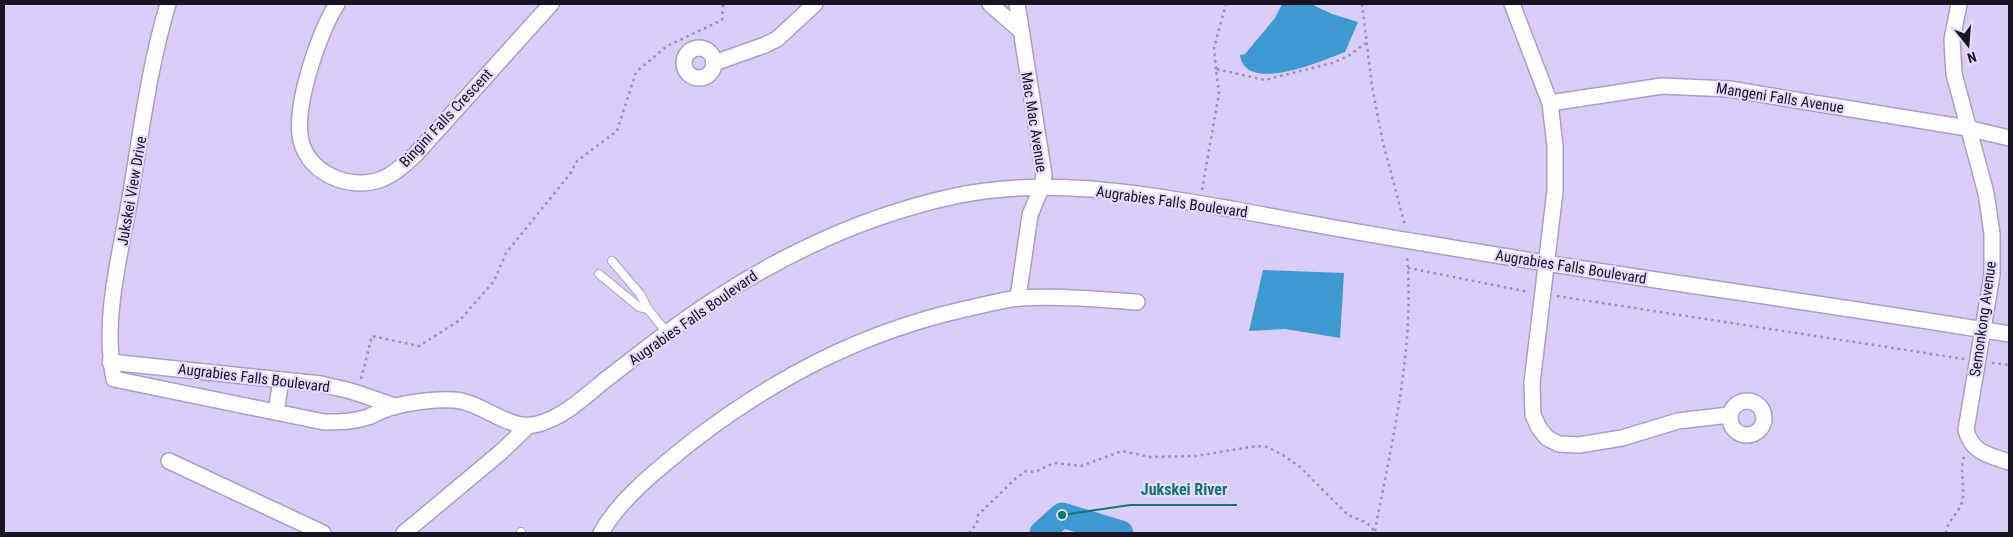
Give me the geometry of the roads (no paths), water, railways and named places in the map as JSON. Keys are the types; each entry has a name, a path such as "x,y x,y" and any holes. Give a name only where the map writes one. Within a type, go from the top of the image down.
{"street":[{"name":"Jukskei View Drive","path":"114,379 110,362 110,314 153,61 168,4"},
{"name":"Bingini Falls Crescent","path":"337,4 326,21 315,50 301,116 300,134 303,148 312,163 325,174 344,181 365,183 382,179 409,161 550,4"},
{"path":"714,63 777,39 815,4"},
{"path":"990,4 1020,30"},
{"name":"Mac Mac Avenue","path":"1017,4 1043,163 1042,186 1030,215 1018,298"},
{"path":"1512,4 1550,102 1556,146 1555,190 1541,294 1531,399 1533,415 1546,438 1559,444 1579,445 1600,443 1678,421 1730,415"},
{"name":"Semonkong Avenue","path":"1958,4 1952,40 1954,74 1986,193 1992,234 1992,275 1979,361 1966,420 1966,430 1972,446 1983,454 2009,462"},
{"name":"Mangeni Falls Avenue","path":"1550,102 1662,86 1729,89 1967,128 2009,138"},
{"name":"Augrabies Falls Boulevard","path":"114,379 324,422 347,422 366,418 395,406 459,400 472,404 514,424 528,426 554,418 570,410 667,333 736,284 806,246 840,232 916,206 955,196 1014,187 1042,186 1108,191 1199,204 1545,264 2009,334"},
{"path":"601,533 618,509 676,454 755,396 828,356 908,324 1018,298 1058,297 1137,302"},
{"name":"Augrabies Falls Boulevard","path":"110,362 335,387 395,406"},
{"path":"276,412 281,380"},
{"path":"404,533 501,452 528,426"},
{"path":"169,461 324,533"}],"lane":[{"path":"612,262 640,294 648,309 667,333"},
{"path":"599,274 639,307 648,309"}],"water":[{"path":"1282,4 1311,4 1332,14 1358,22 1345,52 1286,72 1256,73 1245,67 1240,55 1245,54 1275,18"},
{"path":"1263,270 1344,273 1340,338 1285,329 1249,331"}],"waterway":[{"path":"1042,533 1062,515 1121,533"}],"place":[{"name":"Jukskei River","path":"1062,515"}]}
